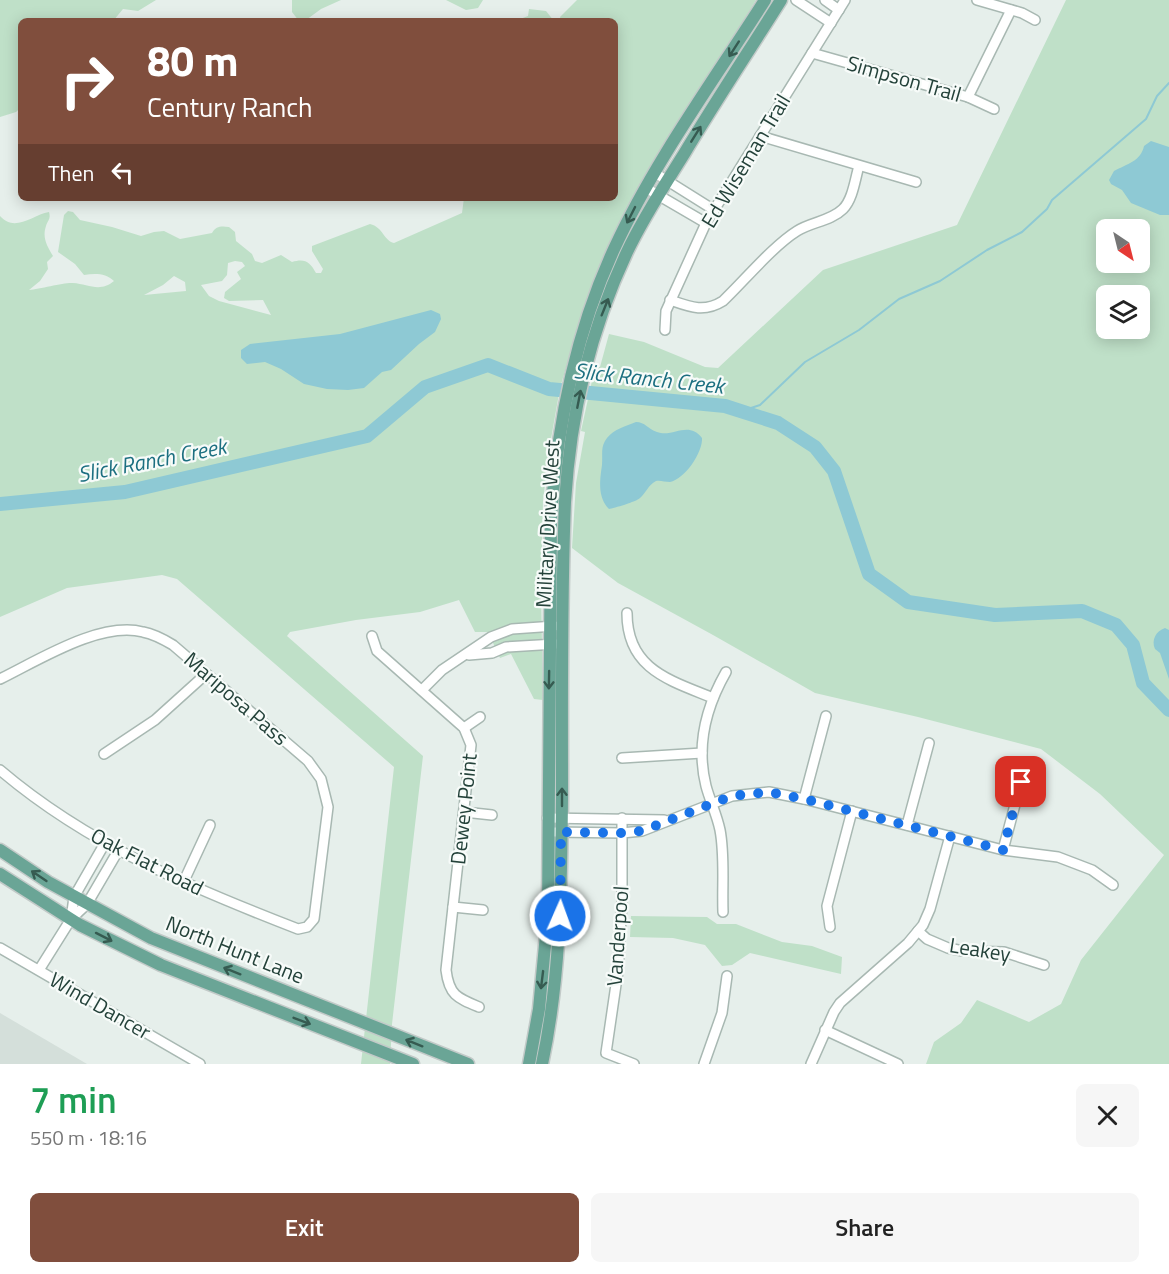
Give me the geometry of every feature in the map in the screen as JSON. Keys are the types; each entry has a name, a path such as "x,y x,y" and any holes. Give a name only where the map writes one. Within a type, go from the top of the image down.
{"main road":[{"name":"Military Drive West","path":"530,1064 548,913 551,517 559,433 576,356 583,328 603,275 646,188 765,0"},
{"name":"Military Drive West","path":"542,1064 557,977 561,896 565,502 567,466 580,392 599,321 627,252 667,181 781,0"},
{"name":"North Hunt Lane","path":"0,850 48,882 152,938 468,1064"},
{"name":"North Hunt Lane","path":"0,874 71,919 161,965 413,1064"},
{"path":"255,1003 262,982"}],"street":[{"path":"796,0 807,3 831,23"},
{"path":"825,0 839,10"},
{"name":"Ed Wiseman Trail","path":"666,330 666,311 670,300 706,223 845,0"},
{"path":"977,0 1029,15 1035,20"},
{"path":"968,97 1011,10"},
{"name":"Simpson Trail","path":"812,53 968,97 994,108"},
{"path":"760,136 916,182"},
{"path":"670,300 692,308 703,309 714,307 723,301 788,237 805,226 843,210 848,202 859,166"},
{"path":"655,173 714,210"},
{"path":"646,188 706,223"},
{"path":"679,207 687,193"},
{"path":"627,613 631,641 646,665 670,681 713,698"},
{"path":"422,690 442,670 491,637 512,629 563,626"},
{"name":"Mariposa Pass","path":"0,679 87,637 106,632 142,631 158,636 173,645 308,761 321,779 328,807 314,919 307,927"},
{"path":"503,632 506,647"},
{"name":"Dewey Point","path":"372,636 377,651 465,728 471,745 447,970 448,984 453,994 479,1007"},
{"path":"466,655 492,653 506,647 562,644"},
{"path":"723,912 722,843 704,774 702,753 704,728 713,698 726,672"},
{"path":"104,754 155,720 206,674"},
{"path":"804,799 826,716"},
{"path":"465,728 480,717"},
{"path":"907,825 929,743"},
{"path":"622,758 702,753"},
{"path":"1003,850 1021,782 1030,767"},
{"name":"Oak Flat Road","path":"0,770 22,789 118,851 183,882 298,929 307,927"},
{"path":"547,832 642,831 732,796 757,792 781,794 1003,850 1058,857 1078,864 1113,885"},
{"path":"830,927 828,906 852,811"},
{"path":"464,812 492,815"},
{"path":"547,818 669,820"},
{"path":"585,818 585,833"},
{"name":"Vanderpool","path":"622,818 622,901 618,971 606,1053 634,1064"},
{"path":"183,882 210,825"},
{"path":"811,1064 825,1030 840,1003 908,944 923,925 930,909 950,836"},
{"path":"71,919 74,897 105,843"},
{"path":"39,970 71,919 87,904 118,851"},
{"path":"92,865 105,872"},
{"path":"453,907 483,910"},
{"name":"Leakey","path":"918,931 927,939 948,948 963,951 1004,952 1044,964"},
{"name":"Wind Dancer","path":"0,948 200,1064"},
{"path":"704,1064 722,1013 727,976"},
{"path":"825,1030 898,1064"}],"shaded area":[{"path":"0,1013 87,1064 0,1064"}],"green space":[{"path":"0,0 156,0 138,11 123,9 116,18 18,18 18,110 0,117"},
{"path":"292,0 341,0 321,9 309,18 297,18 292,12"},
{"path":"446,0 483,0 478,8 466,10"},
{"path":"577,0 756,0 702,88 596,281 578,327 560,388 543,500 541,590 543,700 534,699 511,654 500,658 488,632 475,632 459,600 420,612 356,620 290,632 287,636 423,756 392,1024 390,1064 361,1064 394,767 177,579 162,575 67,588 0,617 0,216 6,221 18,223 49,212 45,238 53,256 47,262 48,269 40,281 29,290 69,283 104,287 114,281 100,274 84,275 75,264 58,252 64,215 68,211 73,212 80,220 141,236 164,231 180,239 212,233 219,227 229,227 235,232 236,241 252,254 255,261 262,263 281,255 292,262 300,260 307,262 316,273 321,273 323,269 312,251 312,246 370,224 378,228 388,240 394,243 462,213 464,201 618,201 618,18 560,18","holes":["242,262 245,266 237,272 241,279 225,292 224,298 229,301 263,300 271,315 219,301 209,296 201,285 222,281 227,275 228,263","174,276 185,282 186,291 144,295"]},
{"path":"1066,0 1169,0 1169,1064 926,1064 934,1042 961,1023 977,1000 1029,1022 1061,1004 1081,960 1164,855 1100,794 1041,749 815,693 618,583 572,548 576,483 585,432 581,431 595,367 600,367 609,334 644,342 705,367 718,368 823,270 957,225"},
{"path":"529,9 546,11 552,18 523,18 528,16"},
{"path":"631,916 707,917 717,924 736,924 782,942 812,946 842,957 841,974 750,953 732,965 722,966 705,945 673,938 630,937"}],"water":[{"path":"1151,141 1169,147 1169,215 1160,215 1131,203 1122,190 1111,184 1109,180 1114,171 1137,159 1144,146"},
{"path":"431,310 440,314 441,319 435,332 391,370 382,372 364,388 327,389 304,384 265,362 247,364 241,358 241,350 250,344 340,334"},
{"path":"636,422 663,433 691,430 702,438 702,444 692,464 676,480 656,481 638,500 609,509 600,488 603,444 613,432"},
{"path":"1165,628 1169,630 1169,679 1154,642 1157,634"}],"waterway":[{"path":"742,411 760,405 805,362 859,330 899,299 940,281 987,250 1022,232 1047,209 1052,200 1146,119 1157,96 1169,83"},
{"name":"Slick Ranch Creek","path":"0,504 125,492 367,436 425,387 488,365 549,389 725,406 778,423 815,447 834,471 869,574 908,602 995,615 1082,611 1116,625 1133,645 1143,683 1169,710"}],"route":[{"path":"560,916 561,832 642,831 732,796 769,792 1003,850 1021,782"}]}
